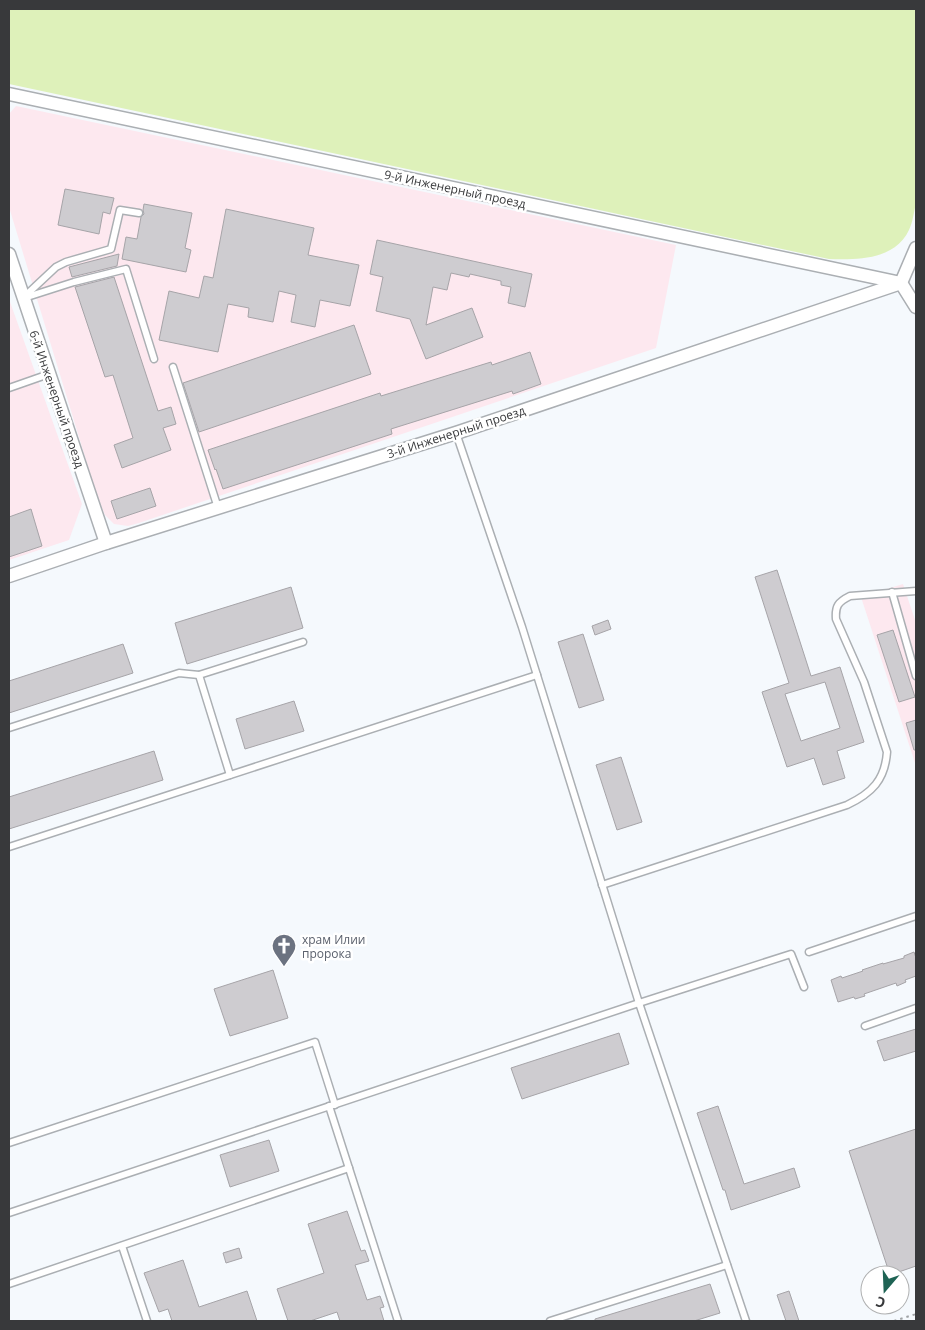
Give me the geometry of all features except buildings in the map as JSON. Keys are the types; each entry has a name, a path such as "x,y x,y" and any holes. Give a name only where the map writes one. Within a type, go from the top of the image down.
{"street":[{"name":"9-й Инженерный проезд","path":"9,94 901,283"},
{"path":"916,248 901,283 916,307"},
{"name":"6-й Инженерный проезд","path":"9,254 106,543"},
{"name":"3-й Инженерный проезд","path":"9,576 106,543 456,433 901,283"}],"lane":[{"path":"24,298 56,267 66,262 111,249 120,210 140,213"},
{"path":"24,298 74,282 126,269 154,359"},
{"path":"173,367 218,508"},
{"path":"9,388 49,374"},
{"path":"456,433 537,675 639,1003 746,1321"},
{"path":"602,886 847,805 860,799 873,788 881,777 886,764 887,752 864,682 836,619 835,610 841,601 850,596 916,590"},
{"path":"892,592 916,676"},
{"path":"9,728 179,673 199,675 303,642"},
{"path":"199,675 230,775"},
{"path":"9,847 537,675"},
{"path":"809,952 916,916"},
{"path":"9,1213 791,954 804,987"},
{"path":"865,1026 916,1008"},
{"path":"9,1143 315,1042 349,1168 398,1321"},
{"path":"9,1284 349,1168"},
{"path":"122,1246 148,1321"},
{"path":"550,1321 727,1265"}],"path":[{"path":"894,1321 916,1314"}],"shaded area":[{"path":"16,106 676,245 656,348 139,523 128,526 114,524 105,515 96,493 9,207 9,114"},
{"path":"9,299 82,504 69,540 9,560"},
{"path":"903,584 916,623 916,766 861,597"}],"green space":[{"path":"9,9 916,9 916,203 909,230 903,240 895,247 885,253 863,258 829,259 9,84"}],"place":[{"name":"храм Илии пророка","path":"284,967"}]}
